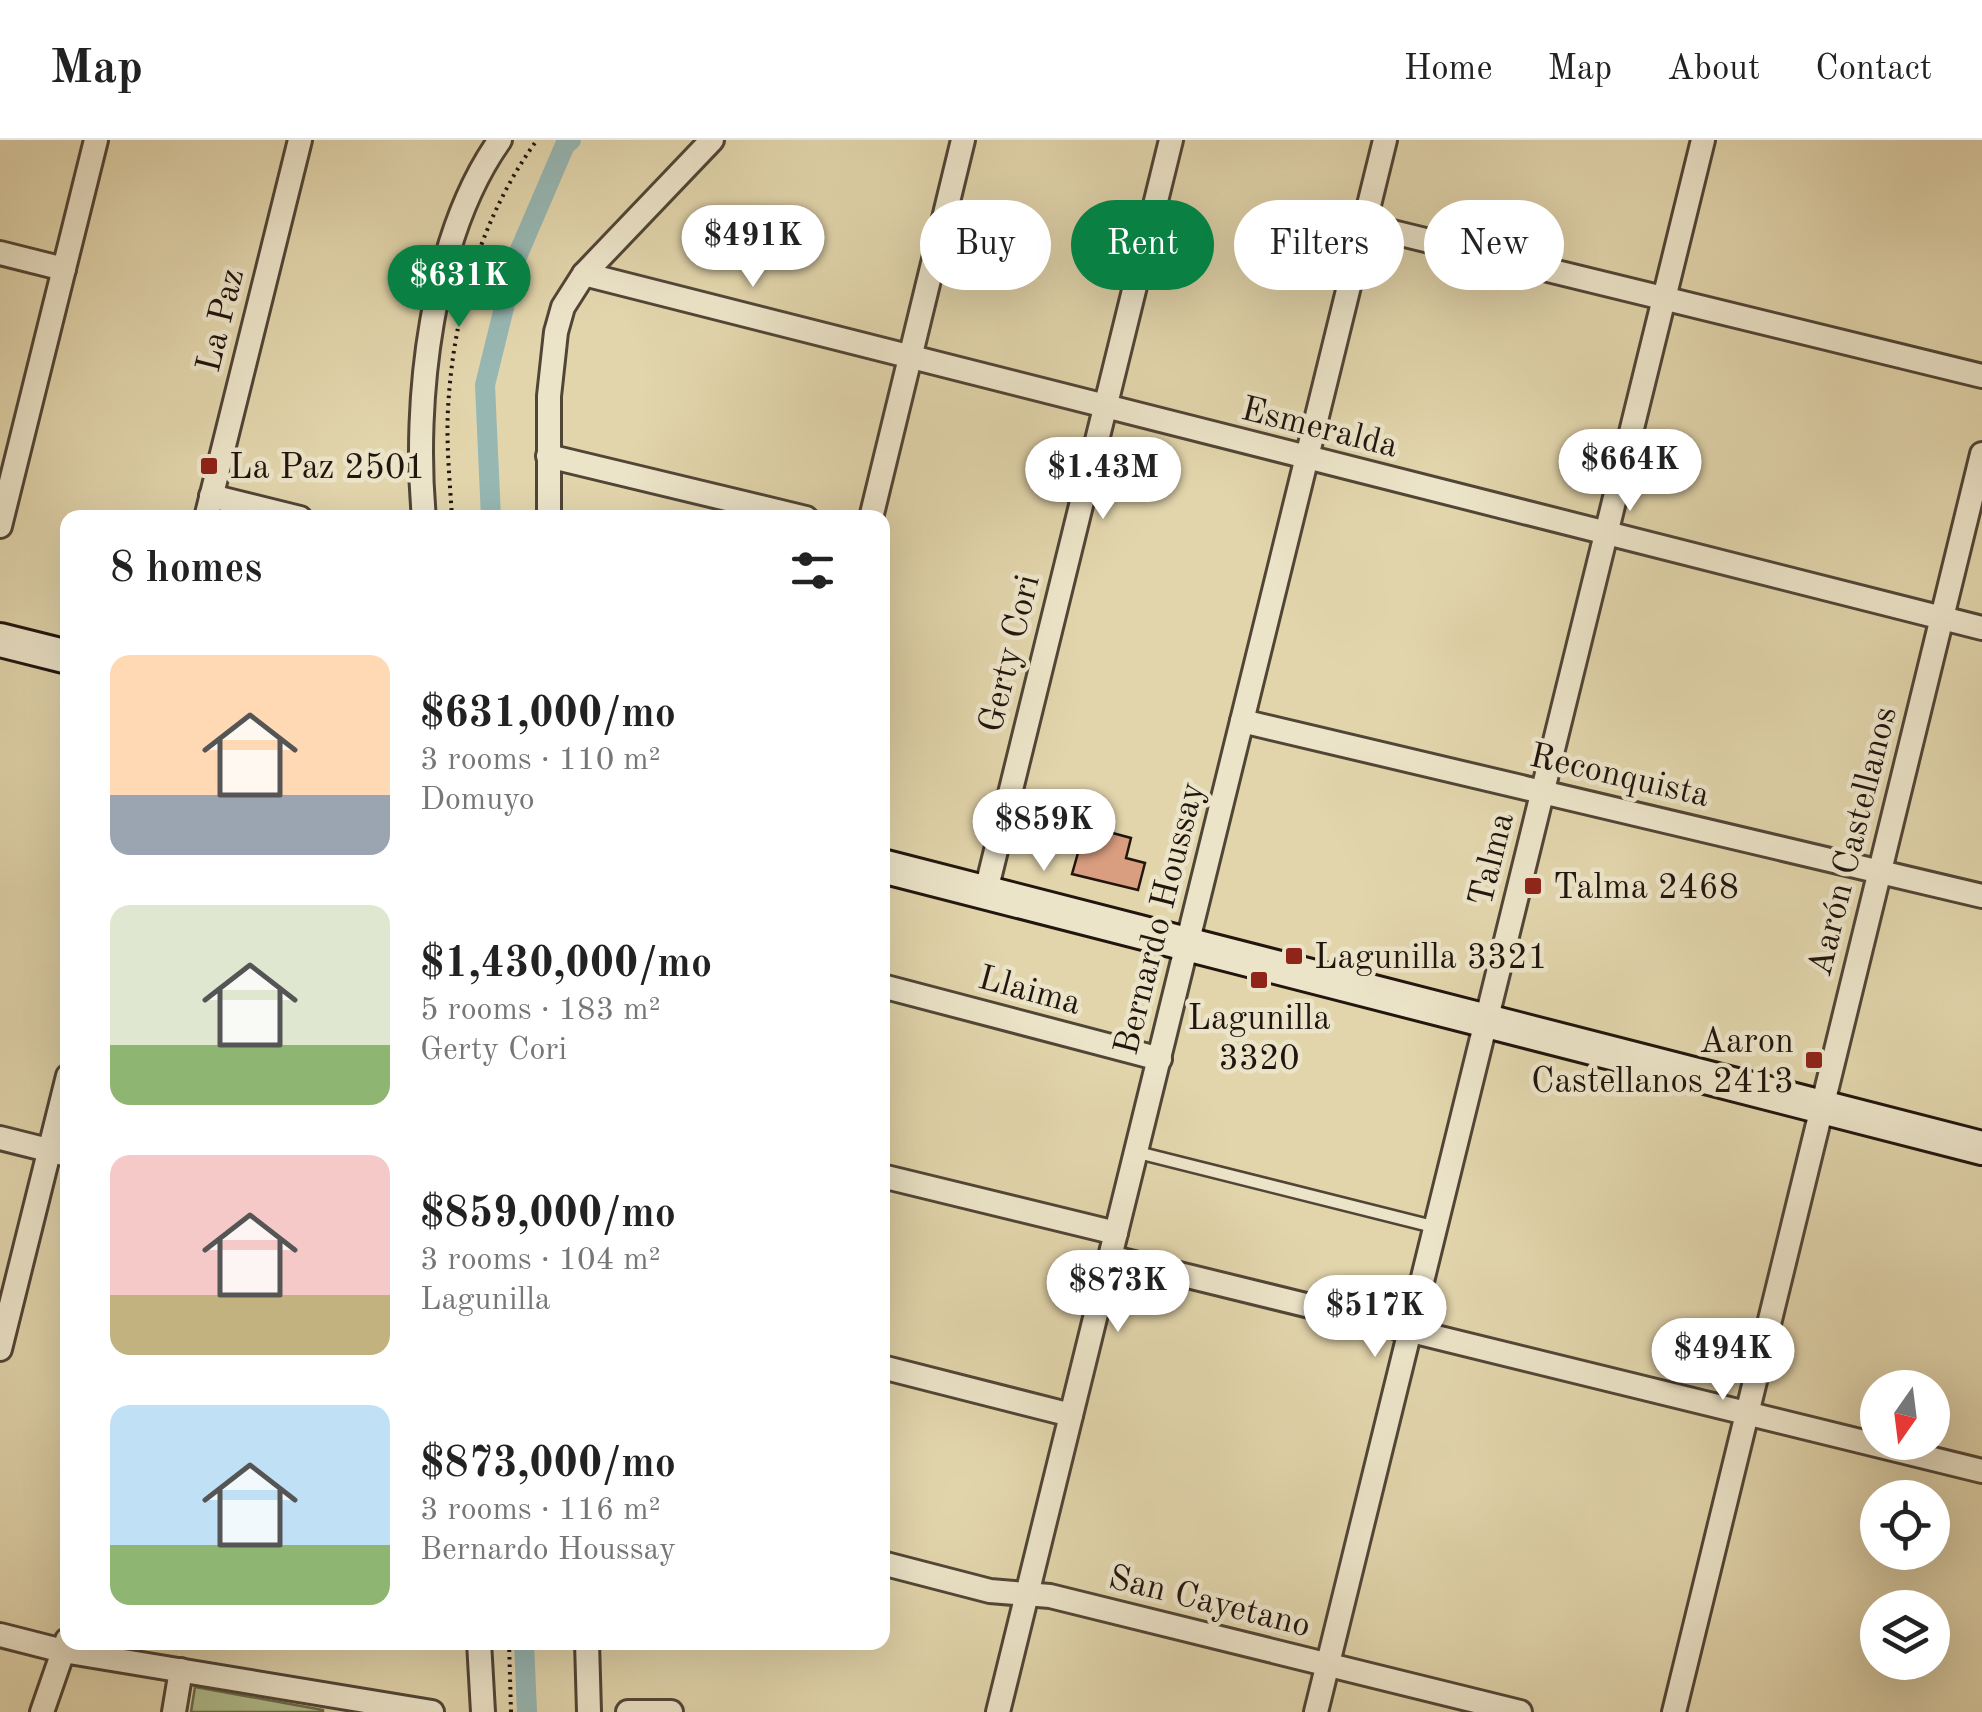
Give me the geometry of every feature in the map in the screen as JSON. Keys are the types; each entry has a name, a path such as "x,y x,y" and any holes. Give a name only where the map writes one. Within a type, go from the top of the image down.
{"main road":[{"path":"0,640 60,655"},
{"path":"890,868 1982,1148"}],"street":[{"path":"0,526 10,446 64,269 96,140"},
{"name":"La Paz","path":"209,506 300,140"},
{"path":"424,510 419,424 433,326 468,192 500,140"},
{"path":"549,510 549,396 556,332 563,308 584,274 712,140"},
{"path":"873,510 963,140"},
{"name":"Gerty Cori","path":"986,891 1171,140"},
{"name":"Bernardo Houssay","path":"1370,200 1385,140"},
{"name":"Talma","path":"1316,1712 1703,140"},
{"path":"1404,235 1982,376"},
{"path":"0,253 64,269"},
{"name":"Esmeralda","path":"584,274 1982,628"},
{"name":"Bernardo Houssay","path":"998,1712 1348,290"},
{"name":"Aarón Castellanos","path":"1674,1712 1982,454"},
{"path":"548,456 773,510"},
{"path":"209,506 239,510"},
{"name":"Reconquista","path":"1242,721 1982,896"},
{"name":"Llaima","path":"890,988 1160,1059"},
{"path":"0,1138 58,1153 0,1349"},
{"path":"890,1178 1410,1330 1982,1471"},
{"path":"890,1369 1071,1415"},
{"name":"San Cayetano","path":"890,1566 990,1591 1050,1596 1520,1712"},
{"path":"0,1635 60,1643"},
{"path":"42,1712 63,1650"},
{"path":"92,1650 340,1705 432,1712"},
{"path":"479,1650 482,1712"},
{"path":"587,1650 589,1712"},
{"path":"174,1712 181,1670"},
{"path":"628,1712 671,1712"}],"lane":[{"path":"1136,1152 1435,1226"}],"path":[{"path":"452,510 448,412 453,344 469,280 498,205 537,140"},
{"path":"508,1650 511,1712"}],"green space":[{"path":"195,1687 323,1710 323,1712 191,1712"}],"building":[{"path":"1094,828 1131,838 1126,858 1145,863 1138,890 1072,874 1080,846 1089,848"}],"waterway":[{"path":"491,510 485,385 516,259 565,145 571,140"},
{"path":"524,1650 527,1712"}],"place":[{"name":"La Paz 2501","path":"209,466"},
{"name":"Talma 2468","path":"1533,886"},
{"name":"Lagunilla 3321","path":"1294,956"},
{"name":"Lagunilla 3320","path":"1259,980"},
{"name":"Aaron Castellanos 2413","path":"1814,1060"}]}
